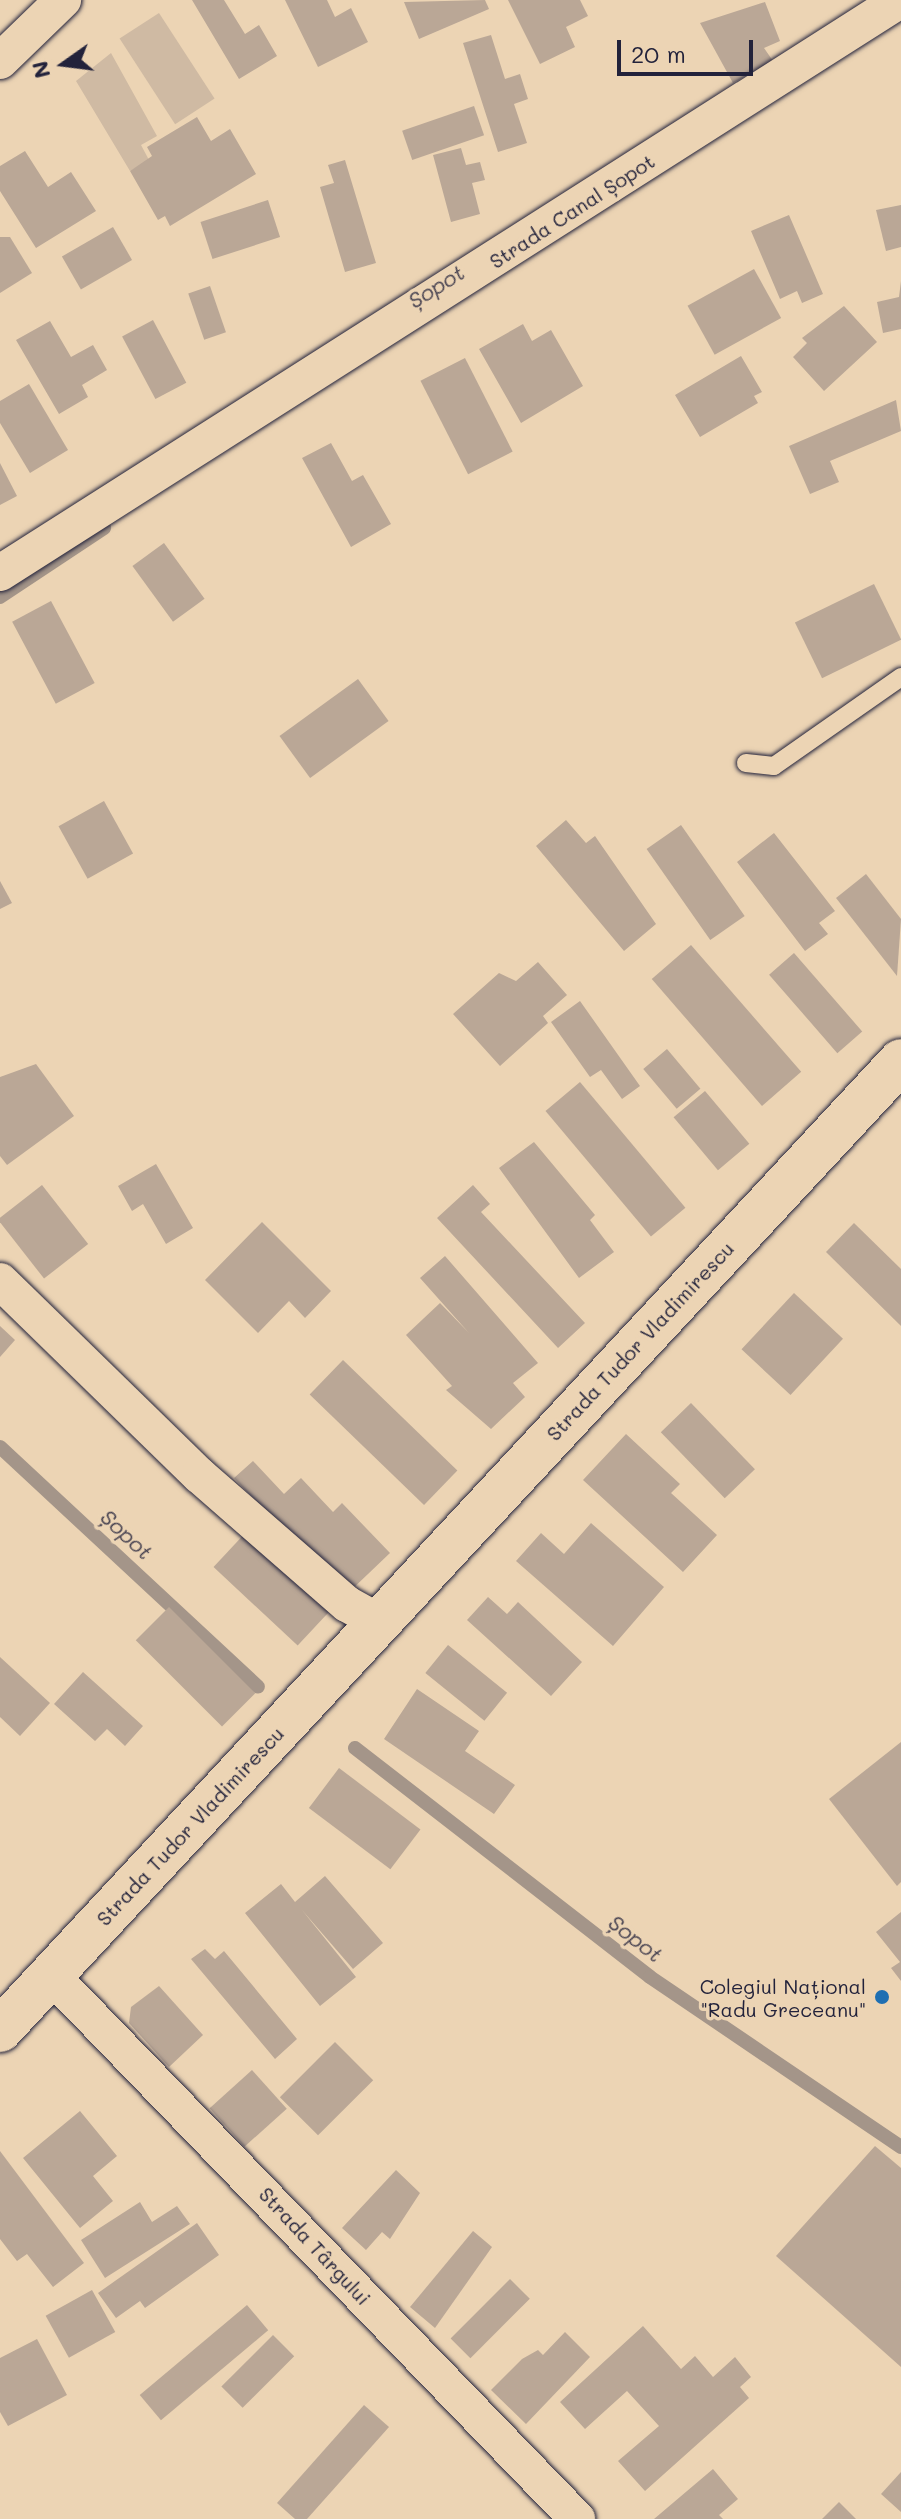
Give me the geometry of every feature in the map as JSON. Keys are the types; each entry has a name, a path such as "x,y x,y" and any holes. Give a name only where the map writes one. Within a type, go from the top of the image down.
{"main road":[{"name":"Strada Tudor Vladimirescu","path":"0,2030 901,1061"}],"street":[{"path":"0,61 63,0"},
{"name":"Strada Canal Șopot","path":"0,573 900,0"},
{"path":"0,1281 199,1475 347,1604 380,1622"},
{"name":"Strada Târgului","path":"51,1975 577,2519"}],"lane":[{"path":"746,763 774,766 901,677"}],"shaded area":[{"path":"159,13 215,99 175,124 120,39"},
{"path":"111,53 157,136 141,145 149,160 130,171 76,81"}],"building":[{"path":"192,0 224,0 245,34 259,25 277,56 239,79"},
{"path":"285,0 327,0 335,17 351,8 368,42 318,67"},
{"path":"485,0 489,9 419,39 404,2"},
{"path":"508,0 580,0 588,16 566,27 575,47 540,64"},
{"path":"765,2 780,41 764,48 773,61 733,83 700,23"},
{"path":"491,35 505,79 520,74 528,99 514,104 527,143 498,152 463,43"},
{"path":"474,106 484,135 412,160 402,131"},
{"path":"197,117 211,141 230,129 256,174 170,226 165,216 158,220 130,171 152,156 147,147"},
{"path":"461,148 466,165 480,162 485,180 472,183 480,214 451,222 433,155"},
{"path":"25,151 48,187 71,172 96,211 36,248 0,191 0,166"},
{"path":"345,160 376,263 345,272 320,187 334,183 328,165"},
{"path":"268,200 280,237 213,259 200,222"},
{"path":"901,205 901,247 886,251 876,210"},
{"path":"789,215 823,294 802,303 797,291 780,299 751,231"},
{"path":"113,227 132,260 81,289 62,256"},
{"path":"0,237 10,237 32,273 0,293"},
{"path":"754,269 781,318 715,355 688,306"},
{"path":"901,281 901,329 883,333 877,302 899,297"},
{"path":"210,286 226,332 204,340 188,293"},
{"path":"844,306 877,342 824,391 793,357 807,343 802,338"},
{"path":"153,320 186,383 155,399 122,336"},
{"path":"50,321 71,357 93,345 107,370 82,385 88,397 59,414 16,340"},
{"path":"523,324 532,341 551,330 583,386 521,423 479,349"},
{"path":"741,356 762,392 754,396 758,403 700,437 675,395"},
{"path":"465,358 513,452 468,474 420,381"},
{"path":"29,384 68,450 30,473 0,423 0,401"},
{"path":"896,400 901,431 830,461 839,482 810,494 789,446"},
{"path":"331,443 352,481 363,475 391,524 351,547 302,458"},
{"path":"0,463 17,496 0,505"},
{"path":"164,543 205,599 173,622 132,566"},
{"path":"874,584 901,640 822,678 795,623"},
{"path":"51,601 95,683 56,704 12,622"},
{"path":"358,679 389,721 310,778 280,736"},
{"path":"104,801 133,853 88,879 59,826"},
{"path":"566,820 586,843 595,836 656,924 624,951 536,846"},
{"path":"681,825 745,916 710,940 647,849"},
{"path":"774,833 835,911 819,923 828,934 805,951 737,862"},
{"path":"866,874 901,919 897,976 836,898"},
{"path":"0,881 12,903 0,909"},
{"path":"691,945 801,1072 762,1106 652,979"},
{"path":"794,953 862,1031 837,1053 769,975"},
{"path":"538,962 567,995 543,1016 548,1023 500,1066 453,1014 499,973 516,981"},
{"path":"580,1001 640,1086 622,1099 601,1070 590,1077 551,1022"},
{"path":"667,1049 700,1089 677,1109 643,1069"},
{"path":"36,1064 74,1116 7,1165 0,1156 0,1077"},
{"path":"580,1082 685,1208 651,1237 546,1111"},
{"path":"705,1091 749,1144 718,1170 674,1117"},
{"path":"534,1142 595,1215 590,1220 614,1252 579,1278 499,1168"},
{"path":"156,1164 193,1228 166,1244 143,1204 132,1211 118,1186"},
{"path":"42,1185 88,1244 44,1279 0,1222 0,1218"},
{"path":"473,1185 490,1204 481,1212 585,1323 558,1348 437,1218"},
{"path":"262,1222 331,1291 305,1318 289,1301 258,1333 205,1280"},
{"path":"854,1223 901,1269 901,1326 826,1252"},
{"path":"445,1256 538,1363 513,1383 525,1397 491,1429 446,1390 452,1386 406,1335 440,1303 469,1333 420,1278"},
{"path":"794,1293 843,1339 790,1395 741,1349"},
{"path":"0,1326 15,1340 0,1357"},
{"path":"343,1360 457,1470 424,1505 310,1395"},
{"path":"691,1403 755,1469 725,1498 661,1432"},
{"path":"626,1434 680,1484 671,1493 717,1535 683,1572 583,1480"},
{"path":"253,1461 284,1494 301,1478 333,1512 342,1503 390,1553 346,1595 234,1478"},
{"path":"591,1523 664,1587 613,1646 516,1561 541,1533 564,1554"},
{"path":"249,1529 333,1607 298,1645 214,1567"},
{"path":"488,1597 507,1614 518,1602 582,1662 551,1696 467,1620"},
{"path":"169,1607 255,1693 222,1727 136,1640"},
{"path":"448,1645 507,1693 484,1721 425,1673"},
{"path":"0,1657 50,1703 20,1736 0,1717"},
{"path":"83,1672 143,1726 125,1746 107,1729 95,1741 54,1704"},
{"path":"417,1689 479,1731 465,1751 515,1785 494,1814 384,1739"},
{"path":"901,1742 901,1882 897,1886 829,1799"},
{"path":"339,1768 420,1829 390,1869 309,1808"},
{"path":"325,1876 383,1943 353,1969 302,1910 356,1977 320,2006 245,1913 281,1884 295,1902"},
{"path":"901,1912 901,1981 891,1968 900,1962 876,1932"},
{"path":"205,1949 215,1959 224,1951 297,2039 275,2059 191,1959"},
{"path":"159,1986 203,2035 169,2067 129,2023 131,2007"},
{"path":"335,2042 373,2080 318,2135 280,2097"},
{"path":"252,2070 287,2109 244,2147 210,2108"},
{"path":"80,2111 117,2156 93,2176 113,2201 80,2228 23,2158"},
{"path":"875,2146 901,2168 901,2367 776,2256"},
{"path":"0,2151 84,2263 53,2287 27,2254 17,2261 0,2239"},
{"path":"396,2170 420,2193 390,2239 382,2232 366,2250 342,2228"},
{"path":"140,2202 152,2222 177,2206 190,2224 105,2278 81,2240"},
{"path":"197,2223 219,2255 145,2308 140,2301 116,2318 98,2293"},
{"path":"473,2231 492,2247 435,2328 410,2307"},
{"path":"510,2279 530,2299 470,2358 451,2338"},
{"path":"92,2290 115,2332 69,2358 46,2316"},
{"path":"247,2305 268,2330 161,2420 140,2395"},
{"path":"643,2326 681,2369 695,2356 713,2377 735,2357 751,2377 740,2387 749,2398 645,2491 618,2461 659,2426 627,2391 585,2429 560,2402"},
{"path":"565,2332 590,2357 526,2424 491,2390 522,2359 538,2350 543,2355"},
{"path":"273,2335 294,2356 243,2408 221,2387"},
{"path":"37,2339 67,2395 8,2426 0,2412 0,2358"},
{"path":"364,2405 389,2427 307,2519 295,2519 277,2503"},
{"path":"713,2469 738,2499 719,2515 723,2519 654,2519"},
{"path":"901,2472 901,2512 881,2494"},
{"path":"839,2502 856,2519 822,2519"}],"waterway":[{"name":"Șopot","path":"0,597 104,528"},
{"name":"Șopot","path":"0,1447 258,1687"},
{"name":"Șopot","path":"355,1748 650,1977 901,2147"}],"place":[{"name":"Colegiul Național \"Radu Greceanu\"","path":"882,1997"}]}
